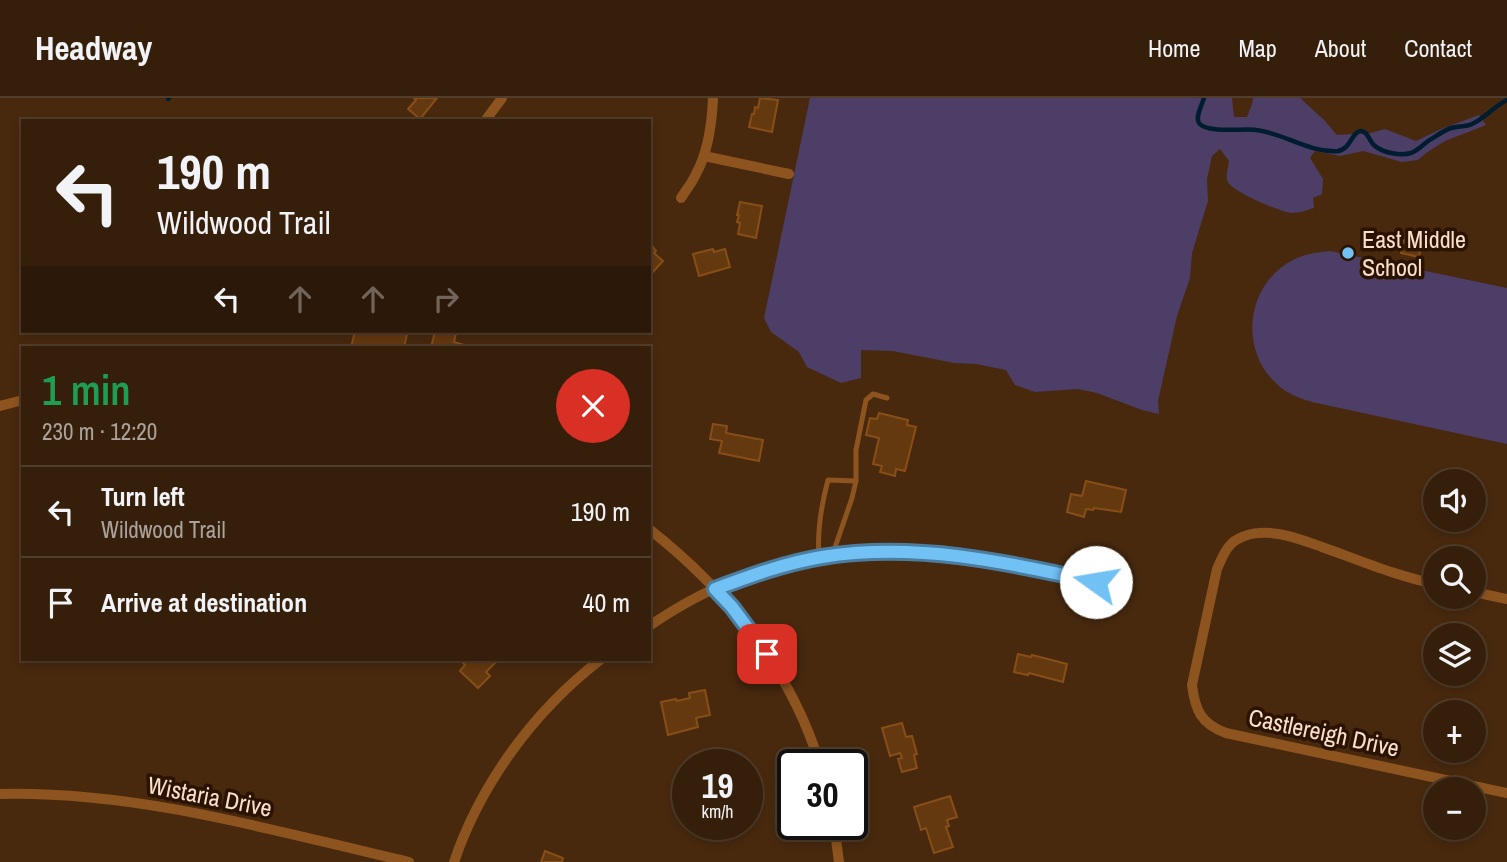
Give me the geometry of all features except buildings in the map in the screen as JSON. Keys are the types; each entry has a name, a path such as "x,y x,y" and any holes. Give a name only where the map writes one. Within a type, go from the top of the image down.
{"street":[{"path":"486,119 502,98"},
{"path":"681,198 704,156 713,98"},
{"path":"704,156 789,174"},
{"path":"0,406 21,401"},
{"path":"651,531 715,589 752,632 782,678 814,749"},
{"name":"Castlereigh Drive","path":"1423,581 1278,534 1259,533 1236,539 1223,555 1217,569 1192,685 1194,703 1202,718 1214,729 1226,733 1507,793"},
{"path":"651,625 715,589 774,569 832,556 900,553 958,556 988,559 1096,582"},
{"path":"1486,595 1507,599"},
{"path":"454,862 478,805 521,739 561,694 599,661"},
{"name":"Wistaria Drive","path":"0,794 50,795 138,803 189,811 409,862"},
{"path":"836,840 839,862"}],"lane":[{"path":"832,556 856,481 856,450 866,400 873,394 887,398"},
{"path":"819,558 817,535 828,480 856,481"}],"shaded area":[{"path":"810,98 1232,98 1234,117 1247,117 1253,98 1300,98 1337,135 1371,133 1385,129 1416,141 1479,115 1486,125 1445,141 1418,160 1402,162 1363,151 1340,156 1315,151 1310,158 1323,179 1322,194 1313,198 1314,208 1295,213 1286,212 1238,191 1228,182 1229,161 1220,149 1212,156 1207,179 1208,201 1192,253 1190,278 1177,316 1158,401 1159,414 1078,389 1035,392 1015,385 1006,370 893,351 861,350 861,378 841,383 807,367 799,352 771,332 764,318"},
{"path":"1330,251 1507,288 1507,444 1312,402 1286,391 1265,371 1257,355 1253,319 1257,301 1265,285 1277,271 1293,260"}],"waterway":[{"path":"1204,98 1198,120 1203,126 1210,128 1256,130 1327,151 1342,150 1355,134 1361,131 1378,148 1402,154 1414,152 1449,129 1476,122 1507,100"}],"place":[{"name":"East Middle School","path":"1348,253"}],"route":[{"path":"767,654 715,589 796,563 847,554 876,553 988,559 1096,582"}]}
